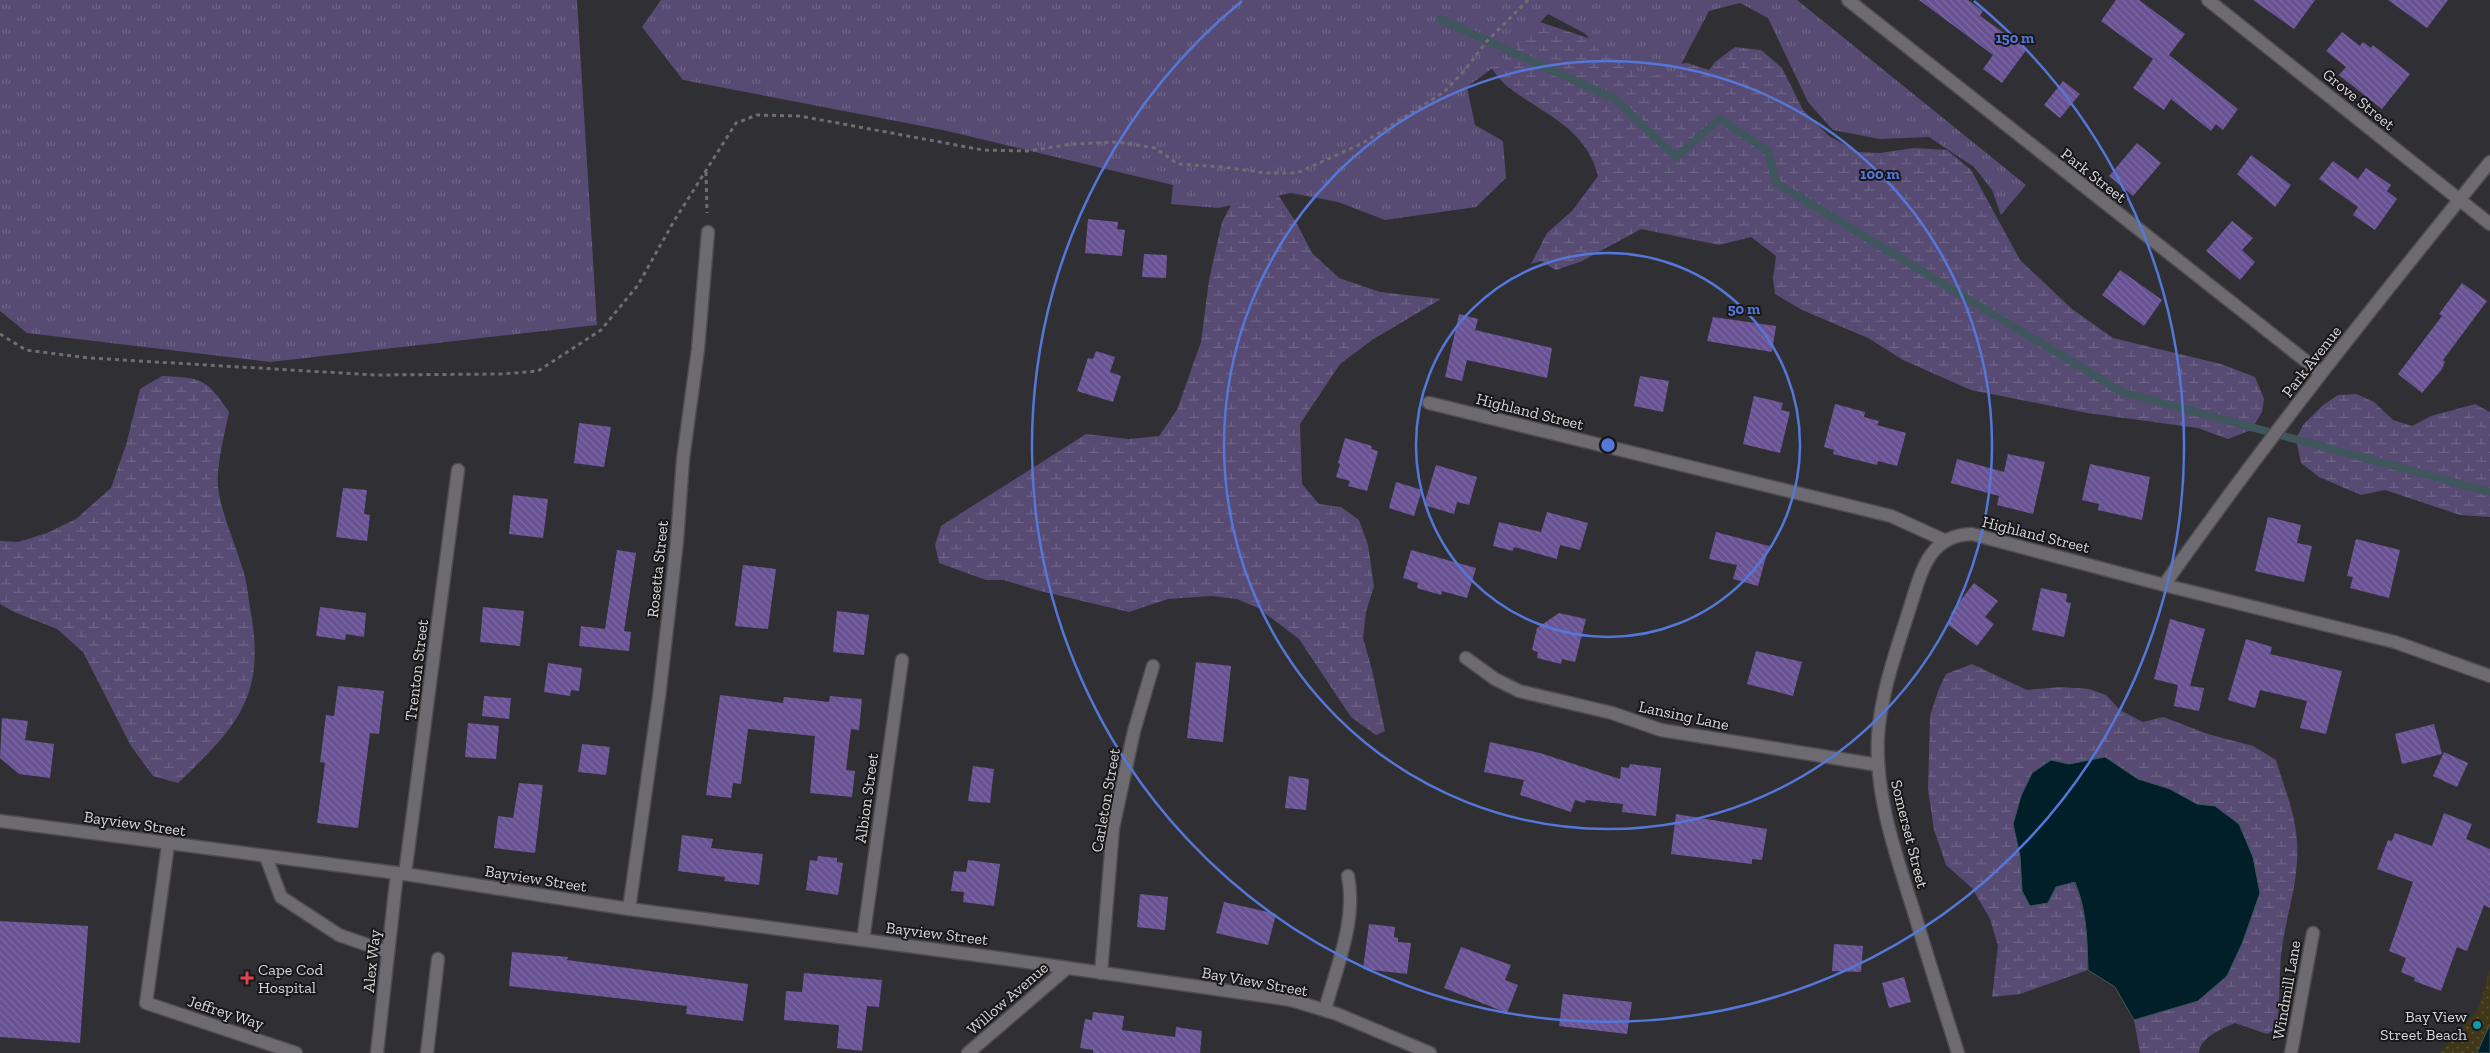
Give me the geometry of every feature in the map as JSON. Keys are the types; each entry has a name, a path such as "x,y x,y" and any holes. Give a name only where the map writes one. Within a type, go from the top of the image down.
{"street":[{"name":"Park Street","path":"1848,0 2321,373"},
{"name":"Grove Street","path":"2208,0 2490,224"},
{"name":"Park Avenue","path":"2164,584 2215,512 2321,373 2490,162"},
{"name":"Rosetta Street","path":"628,909 658,697 677,541 683,459 698,349 708,232"},
{"name":"Highland Street","path":"1429,403 1891,516 1944,540 1956,534 1989,537 2164,584 2395,642 2490,676"},
{"name":"Trenton Street","path":"401,874 458,470"},
{"name":"Somerset Street","path":"1944,540 1935,549 1921,575 1892,664 1880,725 1878,765 1883,803 1896,857 1958,1053"},
{"name":"Lansing Lane","path":"1466,658 1501,683 1519,691 1612,713 1661,730 1878,765"},
{"name":"Albion Street","path":"863,940 902,660"},
{"name":"Carleton Street","path":"1101,973 1113,828 1134,732 1153,666"},
{"name":"Bayview Street","path":"0,821 168,845 401,874 628,909 1067,968"},
{"name":"Jeffrey Way","path":"168,845 146,1003 296,1053"},
{"path":"266,857 281,897 339,935 388,952"},
{"name":"Alex Way","path":"376,1053 388,952 401,874"},
{"path":"1325,1010 1350,911 1352,894 1348,876"},
{"name":"Windmill Lane","path":"2291,1053 2313,933"},
{"path":"427,1053 438,958"},
{"name":"Bay View Street","path":"1067,968 1291,1000 1325,1010 1430,1053"},
{"name":"Willow Avenue","path":"968,1053 1067,968"}],"path":[{"path":"0,334 26,350 109,360 375,375 502,374 538,371 601,330 638,285 736,123 756,115 800,116 984,150 1028,151 1072,144 1118,142 1155,148 1178,164 1223,167 1266,173 1297,173 1363,143 1444,92 1465,70 1487,41 1528,0"},
{"path":"706,172 708,232"}],"green space":[{"path":"0,0 577,0 597,325 270,362 27,333 0,311"},
{"path":"661,0 1797,0 2026,185 2001,215 1992,190 1974,167 1929,137 1880,139 1833,130 1808,102 1768,18 1740,3 1709,11 1677,72 1647,76 1606,55 1584,33 1548,14 1506,58 1467,87 1475,125 1503,141 1506,178 1476,207 1385,220 1338,202 1291,193 1218,208 1171,204 1173,185 943,130 683,80 642,27"},
{"path":"1537,21 1609,45 1660,66 1687,63 1709,70 1715,62 1735,47 1761,50 1782,68 1803,110 1829,136 1858,152 1880,153 1914,148 1947,150 1971,170 2020,260 2072,309 2113,338 2221,364 2255,377 2264,399 2262,412 2251,430 2228,439 2198,428 2087,413 1971,390 1903,360 1868,338 1802,310 1775,294 1773,278 1776,256 1751,237 1719,245 1641,229 1582,261 1556,270 1541,261 1531,264 1547,233 1572,211 1598,176 1592,159 1584,145 1574,134 1508,87 1488,64"},
{"path":"1275,190 1297,224 1312,253 1339,278 1380,292 1441,299 1372,340 1340,364 1300,424 1302,484 1319,504 1341,507 1359,520 1368,545 1374,586 1366,612 1363,638 1385,731 1376,735 1351,717 1299,639 1258,608 1237,599 1211,596 1168,599 1129,612 1036,590 1004,580 986,580 939,563 935,545 941,526 1086,434 1129,439 1159,436 1177,410 1201,342 1209,280 1222,222 1231,205"},
{"path":"162,376 195,379 202,382 214,392 229,412 220,459 218,487 225,518 245,577 254,638 254,664 251,687 243,707 232,726 217,744 178,783 153,776 131,746 83,652 57,629 14,612 0,604 0,541 18,542 47,533 76,519 111,488 126,445 140,389"},
{"path":"2356,394 2374,402 2393,420 2412,426 2431,416 2475,404 2490,412 2490,517 2460,515 2385,490 2361,495 2319,477 2301,463 2296,439 2303,425 2323,405 2338,395"},
{"path":"1972,664 2027,690 2060,687 2089,689 2106,695 2120,710 2143,722 2163,717 2208,734 2253,746 2276,760 2289,800 2297,841 2296,870 2281,955 2277,1028 2267,1034 2235,1023 2208,1038 2199,1053 2140,1053 2134,1020 2198,1001 2215,806 2197,804 2170,789 2138,779 2105,757 2069,764 2051,760 2013,824 2020,856 2056,887 2074,882 2084,915 2088,970 2020,994 1992,997 1998,946 1990,919 1972,888 1946,865 1934,830 1928,789 1930,716 1938,691 1946,674"}],"sand":[{"name":"Bay View Street Beach","path":"2490,969 2490,1053 2440,1053 2478,1009"}],"water":[{"path":"2105,757 2138,779 2170,789 2197,804 2215,806 2239,824 2253,857 2260,893 2242,944 2227,976 2198,1001 2134,1020 2115,987 2088,970 2084,914 2075,882 2056,887 2048,903 2030,906 2022,891 2020,856 2013,824 2021,796 2032,773 2051,760 2069,764"},
{"path":"2490,1024 2490,1053 2477,1053"}],"building":[{"path":"1919,0 1968,0 1983,11 1980,16 2027,49 2002,83 1983,69 1993,55"},
{"path":"2116,0 2139,0 2185,34 2169,55 2238,109 2223,130 2216,124 2211,131 2171,99 2164,110 2133,88 2153,59 2101,21"},
{"path":"2253,0 2315,0 2294,29"},
{"path":"2388,0 2448,0 2427,28"},
{"path":"2342,32 2360,46 2363,42 2371,48 2373,45 2410,74 2382,109 2339,75 2346,67 2326,51"},
{"path":"2063,81 2080,94 2060,118 2044,105"},
{"path":"2137,143 2161,163 2133,196 2109,176"},
{"path":"2251,155 2291,185 2275,207 2237,174"},
{"path":"2333,161 2358,179 2366,168 2391,185 2387,191 2397,199 2375,230 2353,215 2358,207 2319,179"},
{"path":"1088,219 1118,222 1117,229 1125,230 1122,256 1085,253"},
{"path":"2232,221 2253,238 2242,250 2255,262 2240,280 2206,251"},
{"path":"1144,254 1167,255 1166,278 1142,277"},
{"path":"2120,270 2162,300 2144,326 2102,295"},
{"path":"2462,283 2487,301 2443,360 2445,362 2442,369 2422,393 2398,374 2442,316 2439,314"},
{"path":"1459,314 1478,319 1475,330 1552,348 1547,378 1467,360 1462,381 1445,377"},
{"path":"1713,317 1776,326 1772,352 1707,341"},
{"path":"1096,351 1115,357 1110,372 1121,376 1113,402 1077,391 1088,358 1093,359"},
{"path":"1640,376 1669,381 1663,412 1634,406"},
{"path":"1754,396 1783,403 1781,410 1790,412 1780,453 1743,444"},
{"path":"1835,404 1865,412 1864,417 1879,421 1877,425 1906,433 1897,466 1878,461 1877,465 1833,454 1834,450 1824,447"},
{"path":"579,423 611,427 604,467 574,463"},
{"path":"1345,438 1372,446 1371,449 1378,451 1367,491 1348,486 1350,481 1336,477"},
{"path":"2008,454 2045,462 2033,514 1997,505 1999,496 1951,483 1957,459 2004,472"},
{"path":"2090,464 2150,477 2142,520 2098,510 2099,504 2082,500"},
{"path":"1436,465 1477,477 1469,505 1457,502 1454,514 1424,505"},
{"path":"1396,482 1422,490 1414,516 1389,508"},
{"path":"343,488 367,490 364,514 370,515 367,541 336,537"},
{"path":"513,495 548,499 543,538 509,534"},
{"path":"1547,512 1588,523 1580,550 1560,545 1557,559 1514,547 1513,551 1493,546 1499,522 1541,532"},
{"path":"2268,517 2301,525 2297,543 2312,546 2304,582 2255,571"},
{"path":"1716,532 1769,546 1758,586 1733,579 1737,565 1709,559"},
{"path":"2356,539 2400,550 2389,598 2350,588 2353,577 2347,576"},
{"path":"617,550 636,553 624,631 631,632 629,651 579,646 581,626 605,629"},
{"path":"1411,550 1476,568 1467,598 1442,591 1441,595 1417,588 1418,583 1403,578"},
{"path":"743,565 776,569 768,629 735,626"},
{"path":"1974,583 1998,601 1985,617 1994,624 1977,646 1947,624 1954,615 1951,613"},
{"path":"2041,588 2067,594 2066,602 2071,603 2064,637 2032,630"},
{"path":"320,607 366,613 364,637 346,634 345,640 316,636"},
{"path":"483,607 524,611 520,646 480,642"},
{"path":"837,611 869,615 864,655 833,652"},
{"path":"1559,613 1586,619 1575,662 1562,659 1561,664 1537,658 1538,652 1532,650 1537,628"},
{"path":"2170,619 2205,629 2190,686 2204,688 2199,711 2174,706 2178,685 2154,679"},
{"path":"2246,639 2272,647 2270,654 2342,671 2326,734 2300,728 2307,701 2260,690 2255,708 2228,700"},
{"path":"1756,651 1802,662 1793,696 1747,684"},
{"path":"1196,662 1231,666 1223,742 1187,738"},
{"path":"548,663 582,668 579,691 571,690 570,696 544,692"},
{"path":"338,686 384,691 379,734 370,733 358,828 317,823 325,763 320,762 326,715 334,716"},
{"path":"720,695 783,703 784,697 829,702 830,696 862,699 859,730 851,729 846,770 855,771 852,797 810,793 815,736 748,729 741,784 733,783 731,798 706,795"},
{"path":"484,696 511,698 509,719 482,716"},
{"path":"2,718 28,721 25,740 54,744 50,778 19,774 0,758"},
{"path":"468,723 499,726 496,759 465,757"},
{"path":"2434,724 2442,754 2402,764 2395,734"},
{"path":"1490,742 1540,753 1620,779 1621,767 1629,768 1630,764 1661,768 1656,816 1622,812 1623,804 1586,800 1585,803 1575,800 1571,812 1520,795 1524,780 1484,772"},
{"path":"582,744 610,747 606,775 578,772"},
{"path":"2444,752 2468,763 2457,787 2433,776"},
{"path":"973,766 994,769 990,803 968,801"},
{"path":"1289,776 1309,779 1306,810 1285,808"},
{"path":"519,783 543,785 535,853 494,848 498,816 513,818"},
{"path":"2444,813 2472,824 2466,839 2490,849 2490,908 2484,905 2467,951 2457,947 2441,991 2414,981 2415,978 2401,972 2406,958 2389,951 2413,882 2377,869 2388,840 2392,841 2395,833 2432,846"},
{"path":"1676,814 1767,829 1762,860 1752,859 1752,864 1671,854"},
{"path":"682,835 713,839 711,848 763,854 759,885 724,881 725,877 678,871"},
{"path":"818,856 837,858 837,862 843,863 838,895 806,890 810,860 817,861"},
{"path":"968,860 1000,864 994,906 963,902 964,892 951,891 954,871 966,872"},
{"path":"1140,894 1168,897 1165,930 1137,927"},
{"path":"1224,902 1276,914 1268,945 1216,933"},
{"path":"0,921 88,926 80,1043 0,1037"},
{"path":"1369,924 1395,927 1394,937 1398,938 1398,942 1411,943 1407,974 1363,969"},
{"path":"1834,944 1863,946 1861,972 1832,971"},
{"path":"1461,947 1511,965 1505,980 1518,985 1507,1013 1444,988"},
{"path":"512,952 568,957 567,960 748,984 743,1021 686,1014 687,1006 509,986"},
{"path":"804,973 882,980 879,1007 867,1006 862,1051 837,1048 839,1025 784,1020 786,991 802,992"},
{"path":"1904,977 1911,1002 1889,1008 1882,983"},
{"path":"1563,994 1632,1002 1627,1034 1559,1026"},
{"path":"1093,1012 1124,1016 1122,1030 1175,1037 1176,1027 1202,1031 1200,1053 1093,1053 1093,1050 1080,1048 1085,1019 1092,1020"}],"waterway":[{"path":"1440,19 1615,99 1676,157 1720,119 1768,151 1776,183 2122,392 2490,492"}],"place":[{"name":"Cape Cod Hospital","path":"247,978"},
{"name":"Bay View Street Beach","path":"2477,1025"}]}
